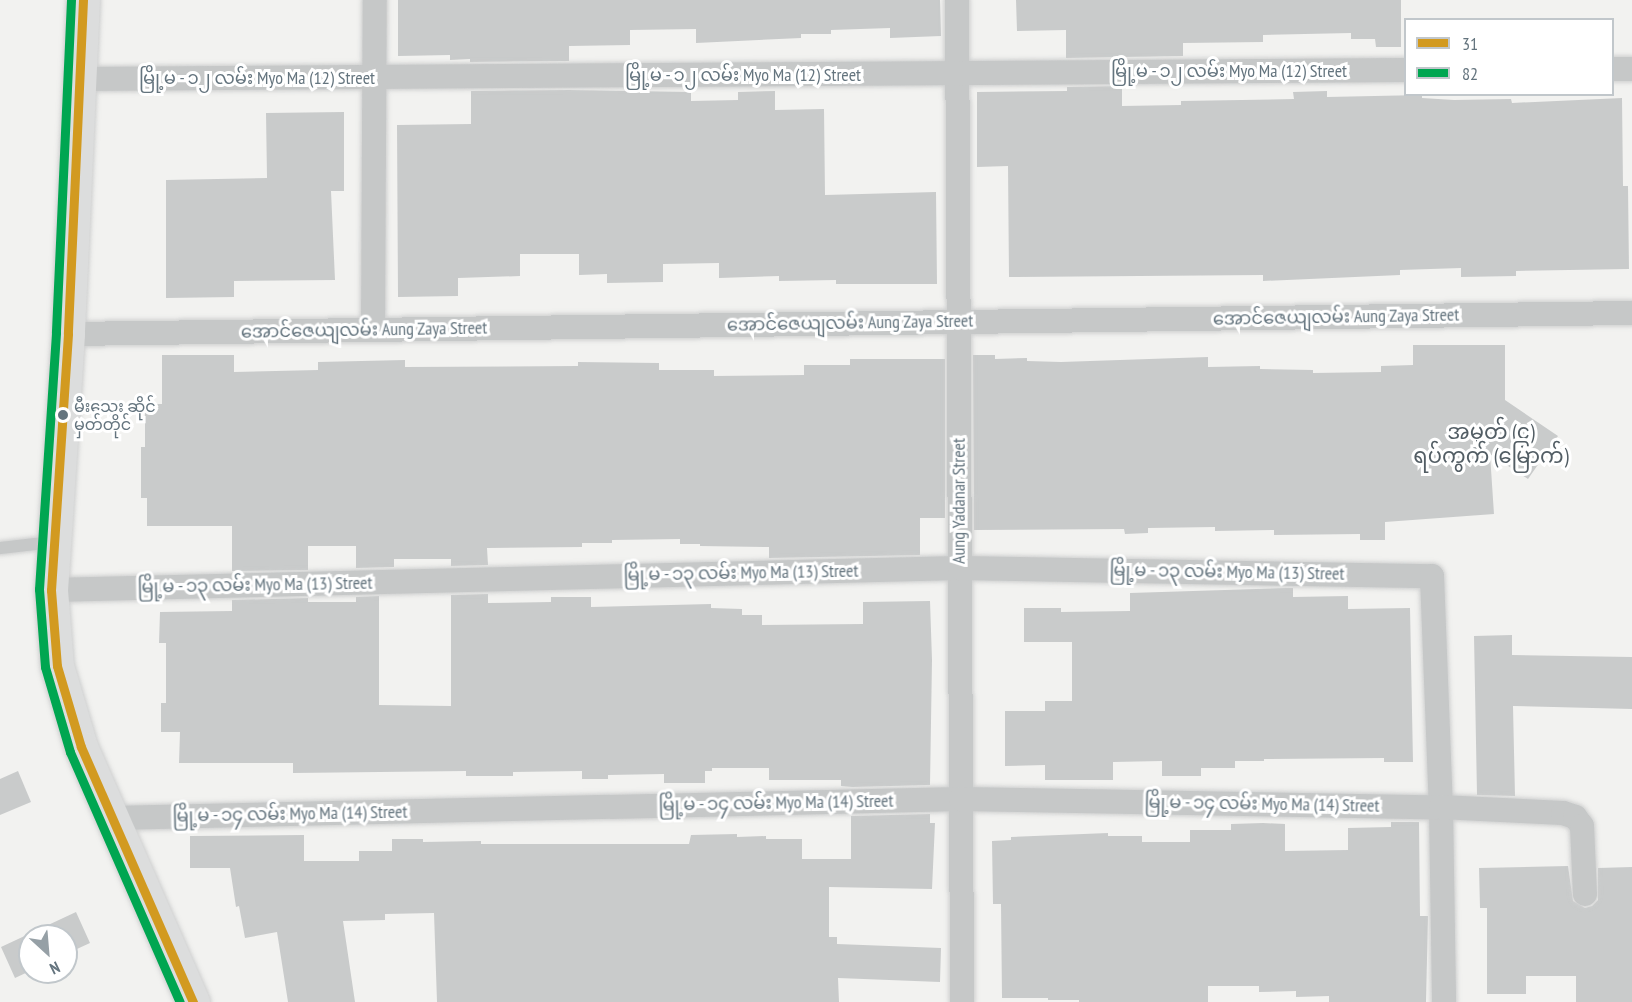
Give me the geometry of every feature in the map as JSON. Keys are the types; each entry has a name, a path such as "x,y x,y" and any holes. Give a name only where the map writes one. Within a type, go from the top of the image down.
{"main road":[{"path":"83,0 68,334 51,590 57,666 81,747 193,1002"}],"street":[{"path":"373,330 375,0"},
{"name":"Aung Yadanar Street","path":"957,0 962,1002"},
{"path":"1614,69 1632,69"},
{"name":"မြို့မ - ၁၂ လမ်း Myo Ma (12) Street","path":"80,79 1404,70"},
{"name":"အောင်ဇေယျလမ်း Aung Zaya Street","path":"68,334 1632,313"},
{"name":"မြို့မ - ၁၃ လမ်း Myo Ma (13) Street","path":"51,590 960,568 1432,576 1441,807"},
{"name":"မြို့မ - ၁၄ လမ်း Myo Ma (14) Street","path":"112,818 961,799 1441,807 1563,813 1575,817 1582,826 1585,894"},
{"path":"1441,807 1444,1002"}],"lane":[{"path":"0,548 54,542"}],"building":[{"path":"398,0 940,0 941,36 890,38 890,28 831,30 831,34 801,34 801,38 696,43 696,29 630,30 630,45 569,46 569,61 470,62 470,59 450,60 450,55 398,56"},
{"path":"1016,0 1401,0 1401,47 1376,47 1375,39 1351,39 1351,33 1263,35 1263,42 1183,43 1183,56 1066,58 1066,30 1017,31"},
{"path":"1122,86 1122,106 1181,105 1181,101 1294,99 1293,92 1327,91 1327,97 1404,95 1454,100 1511,99 1512,103 1622,98 1623,186 1628,186 1629,269 1516,271 1516,276 1461,277 1461,268 1400,270 1400,275 1263,281 1263,275 1009,277 1008,166 977,167 977,92 1067,91 1067,87"},
{"path":"471,91 691,92 691,101 738,100 738,92 775,91 775,110 824,109 825,195 936,192 937,284 836,284 836,280 779,281 779,276 719,278 719,263 663,264 663,282 607,283 607,274 579,275 579,254 520,254 520,276 458,278 458,296 398,297 397,125 471,124"},
{"path":"344,112 344,191 331,191 335,280 234,281 234,297 166,298 166,180 267,178 266,113"},
{"path":"1413,345 1505,345 1505,400 1558,436 1528,479 1490,454 1494,514 1385,522 1385,540 1360,540 1360,534 1274,535 1274,530 1215,531 1215,527 1148,528 1148,533 1125,534 1124,529 974,530 973,355 995,355 995,359 1027,358 1027,361 1061,362 1208,357 1208,367 1260,366 1260,369 1313,370 1313,373 1381,372 1381,366 1413,365"},
{"path":"162,355 234,355 234,372 318,370 318,362 405,360 405,367 578,366 578,362 659,363 659,370 714,370 714,376 804,375 804,365 850,365 850,359 945,359 945,518 920,518 920,555 769,558 769,547 700,546 700,544 680,544 680,539 612,540 612,543 582,543 582,547 487,548 488,565 451,566 451,559 394,559 394,567 356,568 356,546 308,546 308,570 232,571 232,526 147,526 147,498 141,498 141,447 145,447 145,404 162,404"},
{"path":"1293,588 1293,597 1348,596 1348,609 1410,608 1413,762 1384,762 1384,758 1264,759 1264,761 1235,761 1235,768 1201,768 1201,776 1162,776 1162,761 1113,762 1113,780 1045,780 1045,765 1005,766 1005,711 1045,711 1045,701 1072,701 1072,642 1024,642 1024,608 1061,608 1061,612 1130,611 1130,593"},
{"path":"488,594 488,603 551,602 551,597 591,597 591,607 711,604 711,608 742,609 742,615 762,615 762,625 863,624 863,602 930,601 932,660 930,785 852,787 841,786 841,780 769,780 769,768 712,768 712,771 705,771 705,783 664,783 664,774 608,775 608,779 582,779 582,771 513,772 513,776 466,776 466,771 293,773 293,763 179,763 180,732 161,732 161,703 166,703 166,643 159,643 160,612 232,611 232,600 308,598 308,602 356,602 356,597 379,596 379,705 451,706 451,595"},
{"path":"1512,635 1512,655 1632,657 1632,709 1513,706 1515,796 1477,795 1474,636"},
{"path":"18,771 31,802 0,815 0,779"},
{"path":"930,814 930,823 935,823 932,889 829,887 829,937 837,937 837,944 941,948 940,982 838,978 839,1002 437,1002 434,913 385,914 385,920 343,921 355,1002 288,1002 277,932 245,938 239,906 236,907 230,868 190,868 190,836 304,835 304,861 359,861 359,851 392,851 392,839 423,839 423,842 481,841 481,844 689,844 691,835 737,834 737,837 766,836 766,839 802,839 802,859 851,859 851,816"},
{"path":"1391,822 1419,822 1420,916 1428,916 1426,1002 1329,1002 1329,996 1296,997 1296,991 1259,992 1259,986 1208,986 1208,1002 1079,1002 1079,1000 1048,1000 1048,998 1002,998 1001,904 993,904 992,841 1011,840 1011,837 1108,833 1108,836 1142,836 1142,842 1190,842 1190,830 1231,830 1231,824 1263,823 1285,824 1285,851 1348,850 1348,828 1391,827"},
{"path":"1568,866 1573,901 1585,908 1592,906 1598,900 1598,868 1632,867 1632,1002 1576,1002 1576,976 1526,976 1526,994 1487,994 1487,908 1480,908 1479,868"},
{"path":"76,912 90,943 78,948 78,924 50,924"},
{"path":"18,939 18,977 15,978 1,947"}],"transit line":[{"name":"82","path":"71,0 56,333 39,589 45,667 70,752 180,1002"},
{"name":"31","path":"83,0 68,334 51,590 57,666 81,747 193,1002"}],"place":[{"name":"မီးသွေး ဆိုင် မှတ်တိုင်","path":"63,415"}],"district":[{"name":"အမှတ် (၄) ရပ်ကွက် (မြောက်)","path":"1491,444"}]}
